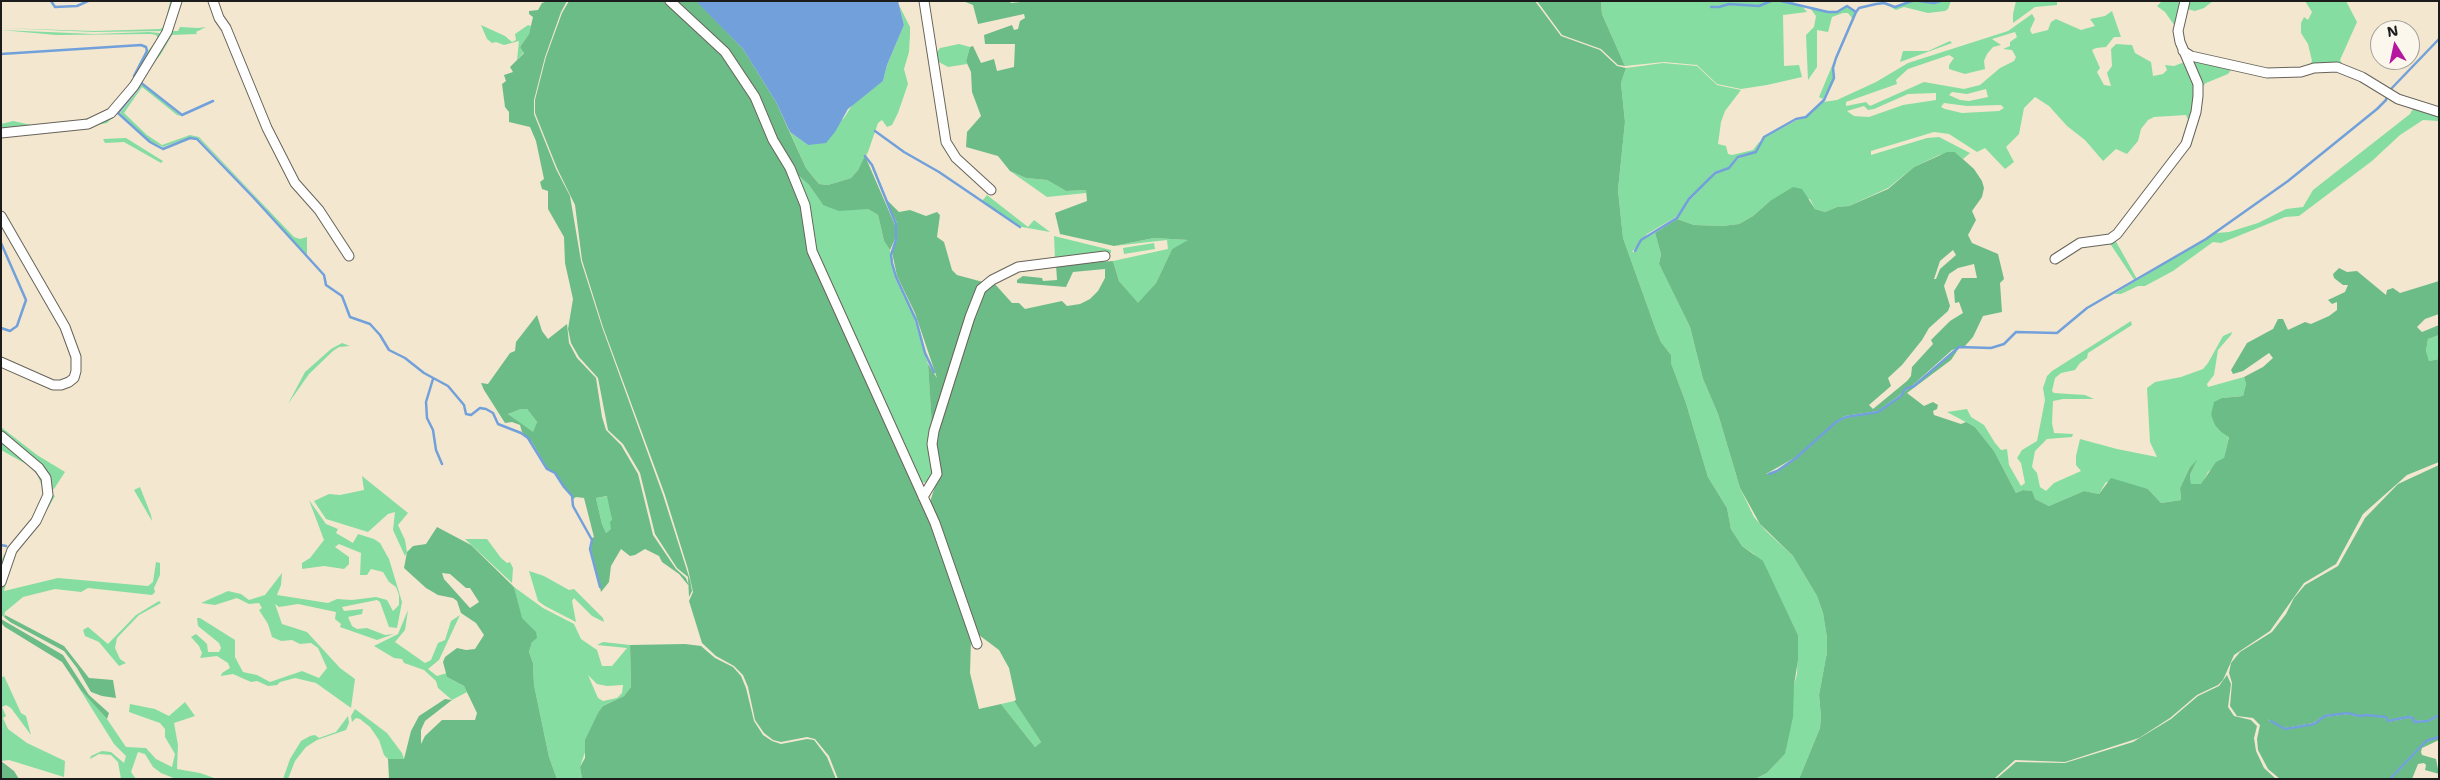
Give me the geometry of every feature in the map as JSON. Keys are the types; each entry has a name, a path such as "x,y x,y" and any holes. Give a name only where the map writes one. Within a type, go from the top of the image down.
{"street":[{"path":"1,133 88,124 111,113 134,86 167,32 177,1"},
{"path":"213,1 268,128 291,175 301,192 330,225 349,256"},
{"path":"670,1 718,43 755,97 773,140 798,187 805,205 812,251 936,523 977,644"},
{"path":"924,1 946,142 956,158 991,190"},
{"path":"2055,259 2080,242 2110,239 2117,234 2186,144 2196,112 2198,90 2194,73 2183,50 2178,30 2185,1"},
{"path":"2183,50 2192,56 2266,73 2301,72 2314,68 2337,67 2362,77 2398,99 2439,112"},
{"path":"1,216 65,327 76,357 76,371 74,378 69,382 53,385 1,362"},
{"path":"923,496 937,474 932,444 934,431 970,317 981,289 992,280 1018,267 1106,256"},
{"path":"1,436 39,468 46,478 48,495 36,521 12,550 1,582"}],"green space":[{"path":"173,1 165,30 163,31 94,32 1,28 94,31 160,29 164,27 170,2"},
{"path":"548,1 567,1 561,12 545,57 534,100 534,114 556,169 570,196 581,261 602,327 663,495 690,580 692,591 689,597 688,577 677,568 655,534 640,473 623,444 608,430 598,378 579,357 571,343 568,329 573,299 565,263 564,237 548,209 548,191 542,189 540,182 544,179 536,141 530,127 509,122 509,112 505,107 502,84 506,81 504,75 513,72 510,67 524,53 520,47 529,34 533,17 529,14 529,11 538,10 542,3"},
{"path":"569,1 668,1 717,44 747,87 797,187 809,241 922,497 971,640 970,673 979,709 1001,704 1035,747 1041,742 1014,701 1016,700 1009,668 999,650 979,635 930,502 937,480 935,439 982,292 994,283 1012,303 1019,303 1025,309 1062,301 1067,306 1080,304 1090,299 1098,291 1105,278 1105,269 1073,272 1066,287 1017,283 1017,280 1023,276 1042,278 1043,281 1057,280 1056,265 1113,261 1119,281 1138,303 1156,283 1172,249 1188,240 1154,238 1114,246 1060,234 1055,213 1087,201 1086,190 1066,191 1047,180 1026,178 1010,171 998,156 966,147 967,132 981,116 972,92 971,72 966,61 970,47 973,46 981,63 994,59 997,71 1014,67 1015,44 985,44 984,35 1012,25 1014,30 1018,29 1020,21 1025,18 1024,14 978,24 973,5 963,1 1009,1 1011,3 1030,1 1535,1 1561,36 1600,50 1617,66 1626,68 1621,83 1625,122 1618,190 1623,238 1656,330 1661,342 1671,355 1671,363 1686,403 1708,477 1727,508 1731,529 1742,546 1763,561 1798,635 1798,660 1794,685 1793,717 1785,754 1767,773 1755,779 838,779 829,756 815,739 807,737 781,742 773,740 764,733 755,720 748,687 743,675 734,666 716,656 702,643 689,601 693,592 688,569 665,495 603,327 582,260 575,205 557,168 535,113 535,100 546,57 562,13"},
{"path":"674,1 697,1 743,49 776,102 806,168 819,184 828,185 851,178 858,170 865,156 895,225 895,239 890,250 884,241 878,215 868,209 839,211 823,205 809,185 796,173 777,141 754,89"},
{"path":"1537,1 1601,1 1602,14 1625,66 1618,65 1601,49 1562,35"},
{"path":"1601,1 1790,1 1802,6 1807,12 1783,15 1784,66 1799,65 1802,77 1741,89 1717,84 1697,65 1664,62 1625,66 1602,14"},
{"path":"1912,1 1934,3 1951,1 1948,9 1945,11 1928,13 1904,7 1896,10 1884,3 1895,7"},
{"path":"2016,1 2057,1 2057,5 2035,7 2013,23"},
{"path":"2162,1 2184,1 2177,29 2165,12 2157,6"},
{"path":"2186,1 2213,1 2204,8 2195,11 2183,8"},
{"path":"2305,1 2346,1 2357,22 2340,60 2346,70 2307,69 2312,61 2308,44 2301,33 2301,23 2304,17 2308,20 2312,12"},
{"path":"899,5 910,27 910,35 909,52 904,69 908,84 898,113 892,125 887,127 882,120 878,123 868,152 851,178 828,185 819,184 806,168 790,132 808,145 844,118 854,102 883,81 887,65 904,25"},
{"path":"1847,6 1855,12 1855,17 1836,58 1833,68 1834,78 1823,99 1819,97 1852,18 1848,13 1843,13 1832,17 1828,32 1817,30 1817,67 1808,80 1806,35 1814,27 1816,16 1810,8 1837,12"},
{"path":"2112,11 2121,37 2114,37 2106,47 2092,50 2100,68 2097,72 2104,85 2111,86 2107,73 2112,66 2111,49 2116,44 2132,45 2135,53 2151,62 2153,76 2163,74 2167,70 2165,65 2174,66 2187,61 2196,84 2191,126 2186,115 2154,117 2148,120 2141,129 2138,141 2127,154 2116,149 2103,161 2085,140 2067,126 2049,106 2035,97 2024,108 2019,134 2006,147 2014,162 2005,169 1985,148 1977,152 1949,134 1934,132 1871,151 1871,155 1927,138 1939,137 1970,153 1963,159 1955,152 1939,155 1914,167 1888,188 1849,206 1837,207 1825,212 1815,209 1810,199 1770,201 1753,216 1739,224 1722,226 1694,225 1677,219 1690,200 1716,173 1730,168 1739,158 1757,152 1764,138 1797,120 1806,118 1823,102 1837,100 1876,82 1908,63 2008,31 2032,14 2035,19 2030,30 2032,34 2048,30 2051,22 2056,19 2081,30 2095,26 2090,19 2105,16","holes":["2015,32 2017,37 2010,42 2010,46 2003,49 2012,50 2016,57 2014,61 2000,68 1980,85 1964,89 1924,82 1870,106 1866,102 1846,106 1846,102 1897,84 1896,80 1908,69 1949,55 1954,58 1949,65 1949,69 1965,74 1985,69 1984,61 1987,54 1993,47 2001,45 1992,39","1986,89 1988,97 1969,101 1960,100 1949,95 1952,92 1967,94","1936,93 1936,100 1903,105 1869,117 1854,116 1847,111 1864,106 1868,110 1874,109 1908,94","1944,103 1967,106 2001,105 2004,108 1999,111 1962,113 1941,107"]},
{"path":"481,25 505,36 512,42 516,40 515,34 528,25 531,26 529,34 520,47 524,52 517,60 519,41 504,45 496,42 492,43 487,39"},
{"path":"180,27 206,27 196,32 197,34 172,35 161,54 140,81 138,87 121,110 107,123 71,130 1,137 1,135 107,118 171,31 178,31"},
{"path":"1,30 94,34 149,32 159,33 162,37 126,94 105,115 88,123 1,131 1,124 13,121 36,126 71,122 101,115 116,102 132,82 140,62 158,38 156,35 151,34 56,35"},
{"path":"1950,41 1952,43 1900,62 1903,51 1928,51"},
{"path":"959,44 970,47 966,61 967,64 948,67 937,61 936,53 940,48"},
{"path":"2191,57 2234,66 2228,74 2206,83 2199,90"},
{"path":"1663,63 1697,66 1717,85 1741,90 1725,111 1721,122 1718,144 1726,146 1728,154 1732,155 1753,150 1760,141 1756,152 1738,157 1729,167 1714,172 1689,199 1676,217 1647,234 1642,240 1655,233 1661,254 1659,264 1690,327 1703,379 1718,414 1740,488 1754,517 1793,556 1817,596 1823,613 1827,652 1819,695 1820,728 1799,779 1755,779 1767,773 1785,754 1797,674 1798,635 1770,577 1754,554 1742,546 1731,529 1727,508 1708,477 1686,403 1671,363 1671,355 1661,342 1656,330 1623,238 1618,190 1625,122 1621,83 1626,68","holes":["1642,240 1635,252 1632,252"]},
{"path":"141,83 181,116 177,115 142,87 124,113 147,135 162,145 190,135 199,137 294,237 300,239 307,237 307,256 254,196 198,138 190,137 163,147 150,141 120,113 140,88"},
{"path":"2414,107 2439,115 2439,121 2423,120 2400,135 2372,161 2299,216 2285,217 2221,243 2213,242 2173,271 2145,286 2138,286 2121,294 2114,294 2216,233 2229,232 2258,223 2286,209 2303,207 2313,190 2410,114"},
{"path":"126,138 163,161 161,163 124,142 105,143 103,139"},
{"path":"1947,152 1955,152 1974,169 1982,181 1984,188 1982,197 1972,211 1976,220 1968,235 1972,243 1998,254 2004,279 2000,283 2002,312 1983,316 1973,337 1965,346 1952,350 1913,385 1905,389 1878,411 1845,416 1836,422 1796,457 1766,474 1777,472 1796,459 1836,423 1846,418 1879,412 1901,396 1906,390 1914,386 1959,348 1951,360 1907,393 1924,406 1933,402 1938,405 1937,409 1933,411 1934,415 1961,424 1966,422 1975,427 1994,451 2016,493 2023,490 2032,491 2035,499 2049,506 2084,491 2099,494 2111,478 2148,489 2161,503 2181,500 2180,488 2190,467 2197,460 2190,475 2191,484 2201,484 2216,462 2224,458 2229,437 2215,425 2211,415 2214,402 2222,398 2243,396 2246,384 2244,377 2263,367 2273,358 2269,353 2243,371 2233,374 2231,370 2247,343 2273,329 2278,319 2283,319 2288,330 2305,322 2311,324 2337,310 2337,302 2332,304 2328,300 2345,292 2348,285 2343,285 2334,278 2333,274 2339,268 2347,272 2357,271 2386,295 2387,290 2393,288 2400,293 2439,281 2439,314 2425,319 2417,327 2422,332 2439,325 2439,335 2428,339 2426,351 2429,361 2439,359 2439,462 2407,475 2363,514 2336,564 2304,583 2270,631 2234,655 2223,680 2218,685 2197,695 2170,718 2139,738 2065,762 2015,760 1994,779 1799,779 1820,728 1819,695 1827,652 1823,613 1817,596 1793,556 1760,524 1740,488 1718,414 1703,379 1690,327 1659,264 1661,254 1655,233 1677,219 1694,225 1722,226 1739,224 1793,187 1802,189 1815,209 1825,212 1837,207 1849,206 1888,189 1914,167","holes":["1953,250 1956,255 1940,269 1936,279 1934,279 1940,261","1974,264 1977,278 1962,278 1954,291 1955,303 1959,302 1963,313 1950,321 1931,340 1933,344 1912,367 1911,376 1907,381 1873,409 1869,405 1891,386 1888,378 1902,365 1929,328 1948,311 1950,306 1944,286 1949,274 1958,268"]},
{"path":"1010,171 1026,178 1047,180 1066,191 1086,190 1086,193 1047,197"},
{"path":"796,173 809,185 823,205 868,209 878,215 884,241 890,250 895,278 913,315 928,364 935,469 927,483 920,482 819,262"},
{"path":"987,195 1028,227 1034,220 1050,232 1022,227 982,201"},
{"path":"886,199 899,212 910,210 926,216 937,212 940,215 937,237 944,242 952,270 957,275 983,282 932,427 928,364 937,378 915,313 897,276 892,252 897,240 897,223"},
{"path":"1054,236 1111,250 1111,253 1055,259"},
{"path":"1154,238 1189,240 1172,249 1156,283 1138,304 1119,281 1113,261 1168,249 1167,240 1114,246"},
{"path":"2114,238 2137,279 2135,281 2111,245 2102,240"},
{"path":"1154,243 1155,249 1124,254 1123,248"},
{"path":"537,315 542,331 548,339 567,324 569,343 577,358 596,378 606,430 621,445 638,474 653,535 676,569 686,578 689,586 679,574 662,562 659,556 645,549 630,556 621,549 611,566 609,582 601,592 591,549 592,538 594,537 584,498 576,497 573,499 555,473 548,469 532,442 522,432 520,425 512,422 505,423 481,383 488,384 510,353 515,351 516,342","holes":["521,409 527,409 537,422 533,432 508,414","607,496 612,520 610,522 611,529 606,533 596,498"]},
{"path":"2131,321 2132,325 2088,353 2087,358 2075,370 2061,373 2055,378 2052,391 2054,393 2085,395 2094,399 2063,399 2053,401 2052,423 2054,433 2073,434 2072,437 2047,439 2035,451 2032,467 2037,473 2040,487 2046,491 2054,483 2081,471 2076,465 2080,439 2157,457 2150,442 2147,388 2155,382 2181,377 2203,369 2223,336 2232,332 2218,350 2214,375 2207,384 2208,387 2244,377 2246,384 2243,396 2222,398 2211,415 2221,432 2229,436 2224,459 2208,472 2202,484 2191,484 2190,475 2196,462 2190,467 2180,488 2181,500 2161,503 2148,489 2106,482 2099,494 2084,491 2049,506 2035,499 2031,491 2023,490 2016,493 1994,451 1975,427 1947,412 1967,409 1971,417 1984,425 2001,450 2007,449 2009,465 2021,486 2025,483 2021,463 2017,458 2022,450 2037,441 2045,400 2043,388 2047,376"},
{"path":"2439,335 2439,359 2429,361 2426,352 2428,339"},
{"path":"342,343 350,346 339,347 333,351 309,374 288,404 305,372 331,349"},
{"path":"521,409 527,409 537,422 533,433 508,414"},
{"path":"1,427 37,455 65,472 54,489 51,489 37,461 1,431"},
{"path":"1,438 44,478 46,495 34,517 43,498 44,491 37,474 26,464 1,450"},
{"path":"2439,465 2439,714 2428,720 2415,721 2413,717 2408,716 2389,720 2386,717 2366,714 2359,716 2348,713 2325,715 2313,723 2285,728 2267,719 2285,730 2314,724 2325,717 2348,714 2359,717 2366,715 2385,718 2388,722 2408,718 2414,722 2428,722 2439,716 2439,736 2425,741 2389,779 2280,779 2268,769 2258,750 2257,739 2260,725 2253,718 2237,716 2230,706 2232,683 2229,673 2231,663 2240,652 2272,632 2286,614 2294,598 2305,585 2338,566 2365,518 2398,484"},
{"path":"362,476 408,513 398,525 405,540 407,552 405,556 393,530 395,512 388,514 368,532 326,519 314,501 329,494 340,495 364,490"},
{"path":"140,487 151,515 152,521 134,490"},
{"path":"52,494 55,496 43,517 14,555 4,591 58,578 148,586 153,582 156,562 160,563 160,575 154,588 155,592 152,595 88,588 81,592 55,589 23,597 5,612 4,617 1,615 1,591 11,557 44,511"},
{"path":"608,496 612,529 606,533 596,498"},
{"path":"309,500 326,524 338,529 336,533 353,543 358,534 380,543 389,559 402,602 397,628 389,627 380,602 377,600 342,607 344,611 363,609 362,614 348,617 352,626 357,629 367,628 385,635 394,634 377,640 340,627 341,624 335,619 336,612 298,604 279,607 275,604 282,624 307,632 340,668 355,679 351,708 316,683 295,678 280,682 277,685 268,686 257,681 251,682 233,674 221,676 222,673 230,668 228,663 217,656 200,658 202,653 199,646 191,637 196,634 204,641 207,644 208,652 219,652 221,648 219,643 198,626 197,618 200,618 235,640 235,657 243,672 257,675 270,682 302,671 319,678 327,668 318,648 311,643 300,644 292,640 281,641 272,637 268,624 259,610 262,608 259,603 249,604 237,598 215,605 201,603 228,591 241,594 249,600 265,595 282,573 281,585 277,595 328,603 337,599 352,600 376,597 387,600 393,611 399,605 399,595 396,587 389,582 383,572 371,569 367,575 360,575 361,553 339,544 335,547 349,557 349,564 344,569 324,566 302,569 302,563 310,558 324,540"},
{"path":"33,518 1,574 1,561 4,555"},
{"path":"437,527 471,545 514,587 522,618 536,632 537,638 532,642 529,652 533,663 534,685 549,757 557,779 389,779 388,759 404,759 411,731 419,716 445,699 452,700 425,721 421,730 421,744 425,736 442,720 475,720 477,713 464,686 447,677 443,662 445,657 457,648 475,649 484,635 476,623 461,613 457,601 453,598 438,595 426,588 404,568 407,552 413,546 426,544","holes":["442,573 450,574 466,588 470,588 479,602 470,608 444,579"]},
{"path":"465,539 487,539 501,558 507,563 510,562 513,568 512,583"},
{"path":"529,571 544,576 569,590 574,589 603,618 604,622 592,616 574,598 572,601 576,622 545,606 538,601"},
{"path":"514,587 543,608 574,624 581,639 597,650 602,666 612,666 627,648 597,645 603,642 630,645 631,687 624,696 603,706 599,711 580,767 582,779 557,779 549,757 534,685 533,663 529,652 532,642 529,627 521,618","holes":["588,675 597,684 607,686 623,685 622,693 617,698 603,701 598,698"]},
{"path":"159,601 161,603 139,615 117,638 115,648 120,659 126,663 119,666 99,642 85,636 83,630 88,627 108,644 136,615"},
{"path":"408,610 405,630 395,642 425,663 431,660 438,643 445,640 451,621 460,615 439,660 428,669 437,676 447,673 447,677 464,686 467,692 452,700 438,688 436,681 424,670 404,663 402,659 394,658 374,646 398,634"},
{"path":"5,615 64,646 89,678 113,680 116,698 91,692 77,668 64,651 10,622 4,617"},
{"path":"1,619 63,655 89,695 109,713 107,719 81,690 62,662 5,627 1,623"},
{"path":"685,644 701,646 715,658 733,667 741,676 754,721 763,735 781,744 807,739 814,740 827,757 836,779 582,779 580,767 585,758 585,740 599,711 603,706 624,696 631,687 630,645"},
{"path":"2227,675 2231,684 2228,707 2234,716 2251,720 2257,726 2254,738 2256,751 2264,768 2276,779 1996,779 2016,762 2065,763 2133,742 2171,719 2198,696 2219,686"},
{"path":"4,676 21,713 26,716 31,735 11,708 6,705 2,707 6,716 3,718 8,729 27,743 65,761 64,777 9,760 1,761 1,678"},
{"path":"74,680 107,719 126,747 146,748 156,759 172,767 175,754 165,737 165,729 160,723 129,712 130,704 155,709 169,716 185,702 195,716 174,723 178,745 177,769 200,773 217,779 176,779 161,773 153,767 145,754 138,752 131,772 136,779 121,779 118,762 111,755 99,754 90,759 91,756 102,751 111,752 124,763 126,756 114,744"},
{"path":"1014,701 1041,742 1035,747 1001,704"},
{"path":"355,709 387,733 402,753 404,759 388,759 384,755 379,740 370,727 360,719 356,718 352,722 351,716"},
{"path":"348,716 349,723 346,730 317,740 306,747 295,761 288,779 283,779 290,759 301,741 310,736 315,735 319,738 336,732"},
{"path":"2439,737 2439,740 2422,748 2421,752 2422,755 2436,759 2439,774 2425,770 2426,765 2424,763 2418,764 2412,779 2391,779 2426,742"},
{"path":"1,761 14,771 19,779 1,779"}],"water":[{"path":"696,1 898,1 904,25 887,65 883,81 848,109 835,132 826,143 808,145 790,132 776,102 743,49"}],"waterway":[{"path":"51,1 55,7 77,6 88,1"},
{"path":"1711,7 1729,4 1759,6 1771,1"},
{"path":"1781,1 1828,12 1837,12 1847,6 1856,12 1859,8 1884,3 1895,7 1912,1"},
{"path":"1919,1 1934,3 1941,1"},
{"path":"1635,251 1641,240 1677,218 1689,199 1715,173 1729,168 1738,157 1756,152 1764,137 1796,119 1806,117 1824,100 1834,78 1833,68 1836,58 1856,12"},
{"path":"2390,90 2439,39"},
{"path":"1,54 141,45 146,47 147,51 134,76"},
{"path":"213,101 182,115 140,82 139,87 118,113 150,142 163,149 190,138 197,139 324,275 326,285 342,296 350,317 370,324 380,335 389,350 405,358 424,373 448,386 464,405 466,414 471,415 480,408 486,409 493,413 498,424 521,433 528,438 547,469 555,473 572,496 573,506 592,540 590,549 600,587"},
{"path":"1769,474 1796,458 1836,422 1846,417 1878,412 1901,396 1905,389 1914,386 1959,347 1991,348 2004,344 2016,332 2057,333 2087,308 2206,239 2288,181 2377,109 2386,100 2387,95"},
{"path":"875,131 904,152 939,172 1020,227"},
{"path":"865,156 872,165 896,224 896,240 891,255 892,263 896,277 916,320 925,353 934,372"},
{"path":"1,243 26,300 17,326 10,331 1,328"},
{"path":"433,379 426,402 427,418 433,430 436,450 442,464"},
{"path":"1,545 6,546"},
{"path":"2271,721 2285,729 2314,724 2325,716 2348,713 2359,716 2386,717 2388,721 2408,717 2413,718 2414,722 2428,721 2439,715"},
{"path":"2390,779 2426,741 2439,737"}]}
